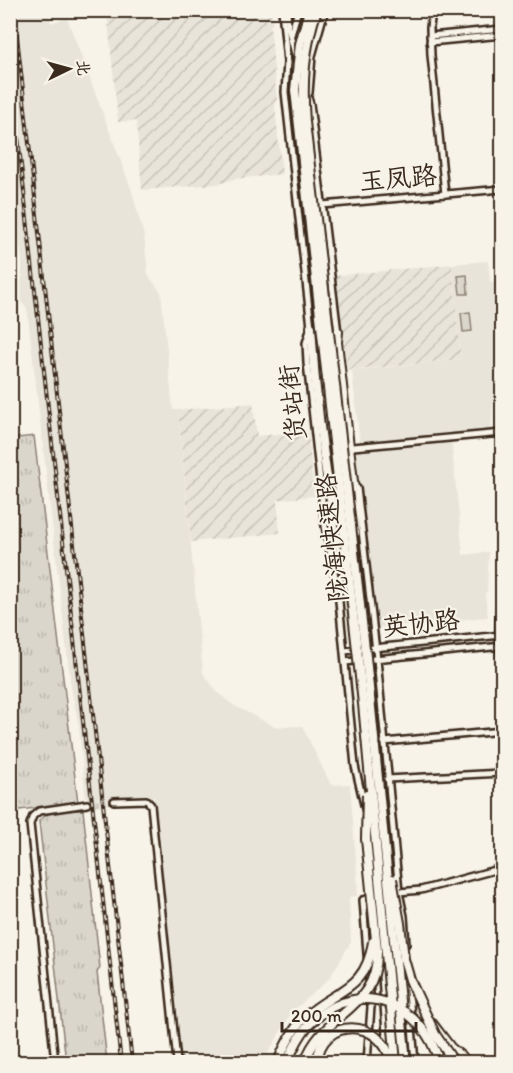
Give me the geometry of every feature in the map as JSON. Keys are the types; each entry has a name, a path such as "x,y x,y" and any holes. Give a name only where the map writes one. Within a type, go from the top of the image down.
{"highway":[{"name":"陇海快速路","path":"309,10 300,44 295,90 368,760 396,1062"},
{"name":"陇海快速路","path":"317,10 305,58 303,98 356,567 407,1062"},
{"path":"311,327 336,531 352,607"},
{"path":"338,332 354,490 356,567"},
{"path":"305,1062 320,1035 358,1002 372,982 378,957 365,829 368,760"},
{"path":"384,842 400,923 404,959 410,980 435,1034 453,1062"},
{"path":"278,1062 303,1019 350,987 362,974 371,955 375,929"},
{"path":"287,1062 303,1032 314,1019 337,1004 362,999 390,1004 414,1018 430,1039 439,1062"},
{"path":"427,1016 450,1047 468,1062"},
{"path":"317,1062 321,1047 327,1039 336,1032 351,1028 366,1030 377,1036 385,1045 389,1062"}],"street":[{"name":"货站街","path":"284,10 310,104 377,659 399,892"},
{"name":"货站街","path":"284,10 287,62 285,92 311,327 306,343 307,363 326,526 338,591 355,766 371,838 389,1062"},
{"path":"287,62 290,38 298,10"},
{"path":"310,104 312,56 325,10"},
{"path":"432,10 430,39 445,194"},
{"path":"430,39 502,29"},
{"path":"430,39 502,35"},
{"name":"玉凤路","path":"297,207 502,189"},
{"path":"353,447 502,433"},
{"path":"501,635 502,539"},
{"name":"英协路","path":"344,651 501,635"},
{"path":"501,646 502,675"},
{"name":"英协路","path":"345,662 501,646"},
{"path":"384,741 502,731"},
{"path":"387,779 502,773"},
{"path":"114,801 147,800 151,805 177,1062"},
{"path":"55,1062 30,824 33,816 39,811 87,804"},
{"path":"399,892 421,890 502,868"},
{"path":"399,892 397,923 407,1062"},
{"path":"399,892 404,916 415,1062"},
{"path":"367,1062 371,1007 363,900 376,897"}],"shaded area":[{"path":"10,11 47,11 51,23 67,18 132,191 144,236 148,275 161,292 173,410 178,410 203,673 218,693 233,705 275,727 302,726 331,785 350,784 358,887 357,896 349,897 351,942 329,979 292,1012 263,1062 179,1062 154,797 86,802 79,727 71,687 27,308 21,302 22,262 10,156"},
{"path":"107,11 271,11 273,24 270,25 277,100 275,106 282,174 234,179 218,184 142,190 136,121 118,122"},
{"path":"488,261 490,282 497,281 500,316 491,431 360,443 352,371 461,359 452,264"},
{"path":"452,264 461,359 347,371 333,276"},
{"path":"253,403 257,436 308,431 314,496 277,500 280,533 191,542 178,410"},
{"path":"451,438 463,555 489,552 487,592 485,593 488,617 373,628 355,448"}],"green space":[{"path":"467,275 468,294 460,294 458,276"},
{"path":"470,312 472,331 463,332 461,313"},
{"path":"34,436 78,803 11,811 10,439"},
{"path":"83,810 100,968 97,972 107,1062 66,1062 39,821 47,814"}],"tunnel":[{"path":"87,804 114,801"}],"railway":[{"path":"14,10 132,1062"},
{"path":"10,66 121,1062"}]}
